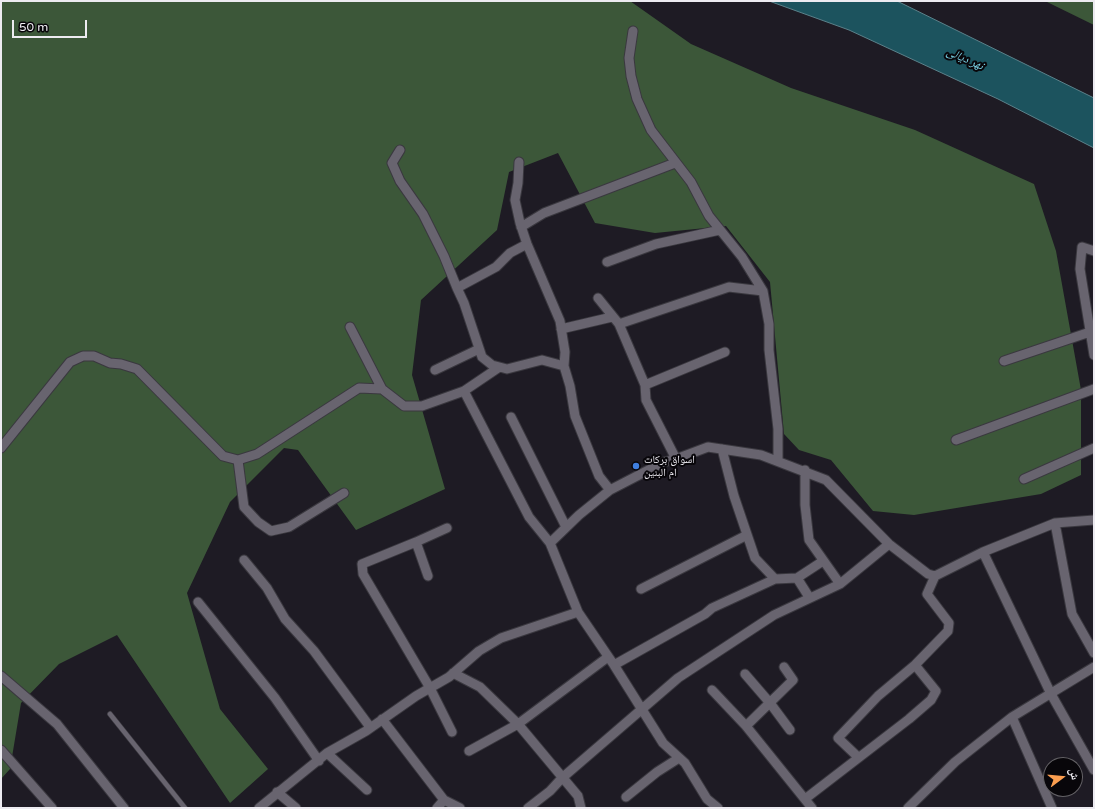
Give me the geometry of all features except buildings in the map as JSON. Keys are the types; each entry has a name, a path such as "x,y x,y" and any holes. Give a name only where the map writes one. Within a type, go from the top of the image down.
{"street":[{"path":"633,31 629,58 637,99 651,130 691,182 709,216 742,257 763,291 769,324 769,350 778,429 778,460"},
{"path":"400,150 392,163 400,180 423,214 444,256 464,303 482,358 498,368 507,369 522,367 542,360 564,366"},
{"path":"519,162 518,183 515,200 521,227 560,321 565,352 564,366 570,386 575,416 599,476 610,490"},
{"path":"521,227 544,213 675,163"},
{"path":"607,262 656,244 720,230"},
{"path":"457,288 496,267 510,253 527,244"},
{"path":"1094,251 1082,247 1080,269 1094,355"},
{"path":"619,324 729,287 763,291"},
{"path":"598,298 619,324 645,385 646,400 676,460"},
{"path":"561,329 612,317"},
{"path":"350,327 382,389 404,406 422,406 464,391 498,368"},
{"path":"1004,361 1090,332"},
{"path":"435,370 479,349"},
{"path":"645,385 725,352"},
{"path":"1,448 70,362 83,356 94,356 110,363 121,364 137,370 223,456 238,460 257,454 358,388 382,389"},
{"path":"956,440 1094,389"},
{"path":"464,391 529,517 550,543 578,612 663,743 685,764 707,799 718,808"},
{"path":"511,417 566,527"},
{"path":"550,543 578,515 610,490 664,462 676,460 708,447 761,455 805,470 826,480 889,544 928,574 935,576"},
{"path":"1024,479 1094,448"},
{"path":"722,449 755,558 775,578"},
{"path":"238,460 244,507 258,522 271,531 289,527 344,493"},
{"path":"805,470 805,505 809,540 840,584"},
{"path":"858,757 838,738 878,696 915,665 948,631 949,623 927,594 935,576 982,552 1055,523 1094,520"},
{"path":"1055,523 1072,614 1094,653"},
{"path":"447,528 362,564 363,574 430,688 452,732"},
{"path":"641,589 747,535"},
{"path":"416,542 428,576"},
{"path":"528,808 550,791 562,778 678,678 774,615 808,597 840,584 889,544"},
{"path":"982,552 1051,694 1094,770"},
{"path":"244,560 267,588 285,619 314,651 370,728"},
{"path":"470,751 518,724 611,661 706,614 712,608 775,578 797,578 823,561"},
{"path":"797,578 808,597"},
{"path":"198,602 275,698 319,761"},
{"path":"259,808 327,753 370,728 449,677 479,651 501,638 578,612"},
{"path":"805,799 858,757 909,720 931,700 936,691 915,665"},
{"path":"746,726 794,680 784,667"},
{"path":"908,808 955,762 1012,718 1093,671"},
{"path":"453,672 480,687 518,724 578,796 581,808"},
{"path":"745,674 770,702 790,730"},
{"path":"1,676 57,724 124,808"},
{"path":"712,690 746,726 812,808"},
{"path":"1012,718 1052,808"},
{"path":"382,719 444,800 460,808"},
{"path":"1,750 52,808"},
{"path":"327,753 367,790"},
{"path":"626,797 657,772 679,758"},
{"path":"277,792 296,808"},
{"path":"437,808 444,800"}],"lane":[{"path":"110,714 185,808"}],"green space":[{"path":"1,1 630,1 691,44 791,88 915,130 1034,184 1056,251 1081,390 1081,475 1041,494 914,515 873,511 831,460 799,450 784,434 770,282 726,226 655,233 595,223 558,153 509,172 497,230 421,300 412,375 445,489 356,530 298,450 284,448 230,502 187,593 220,709 268,769 230,803 117,635 59,664 21,703 10,769 1,779"},
{"path":"1045,1 1094,1 1094,25"}],"water":[{"name":"نهر ديالى","path":"769,1 897,1 1094,98 1094,148 998,99 849,30"}],"place":[{"name":"اسواق بركات ام البنين","path":"636,466"}]}
